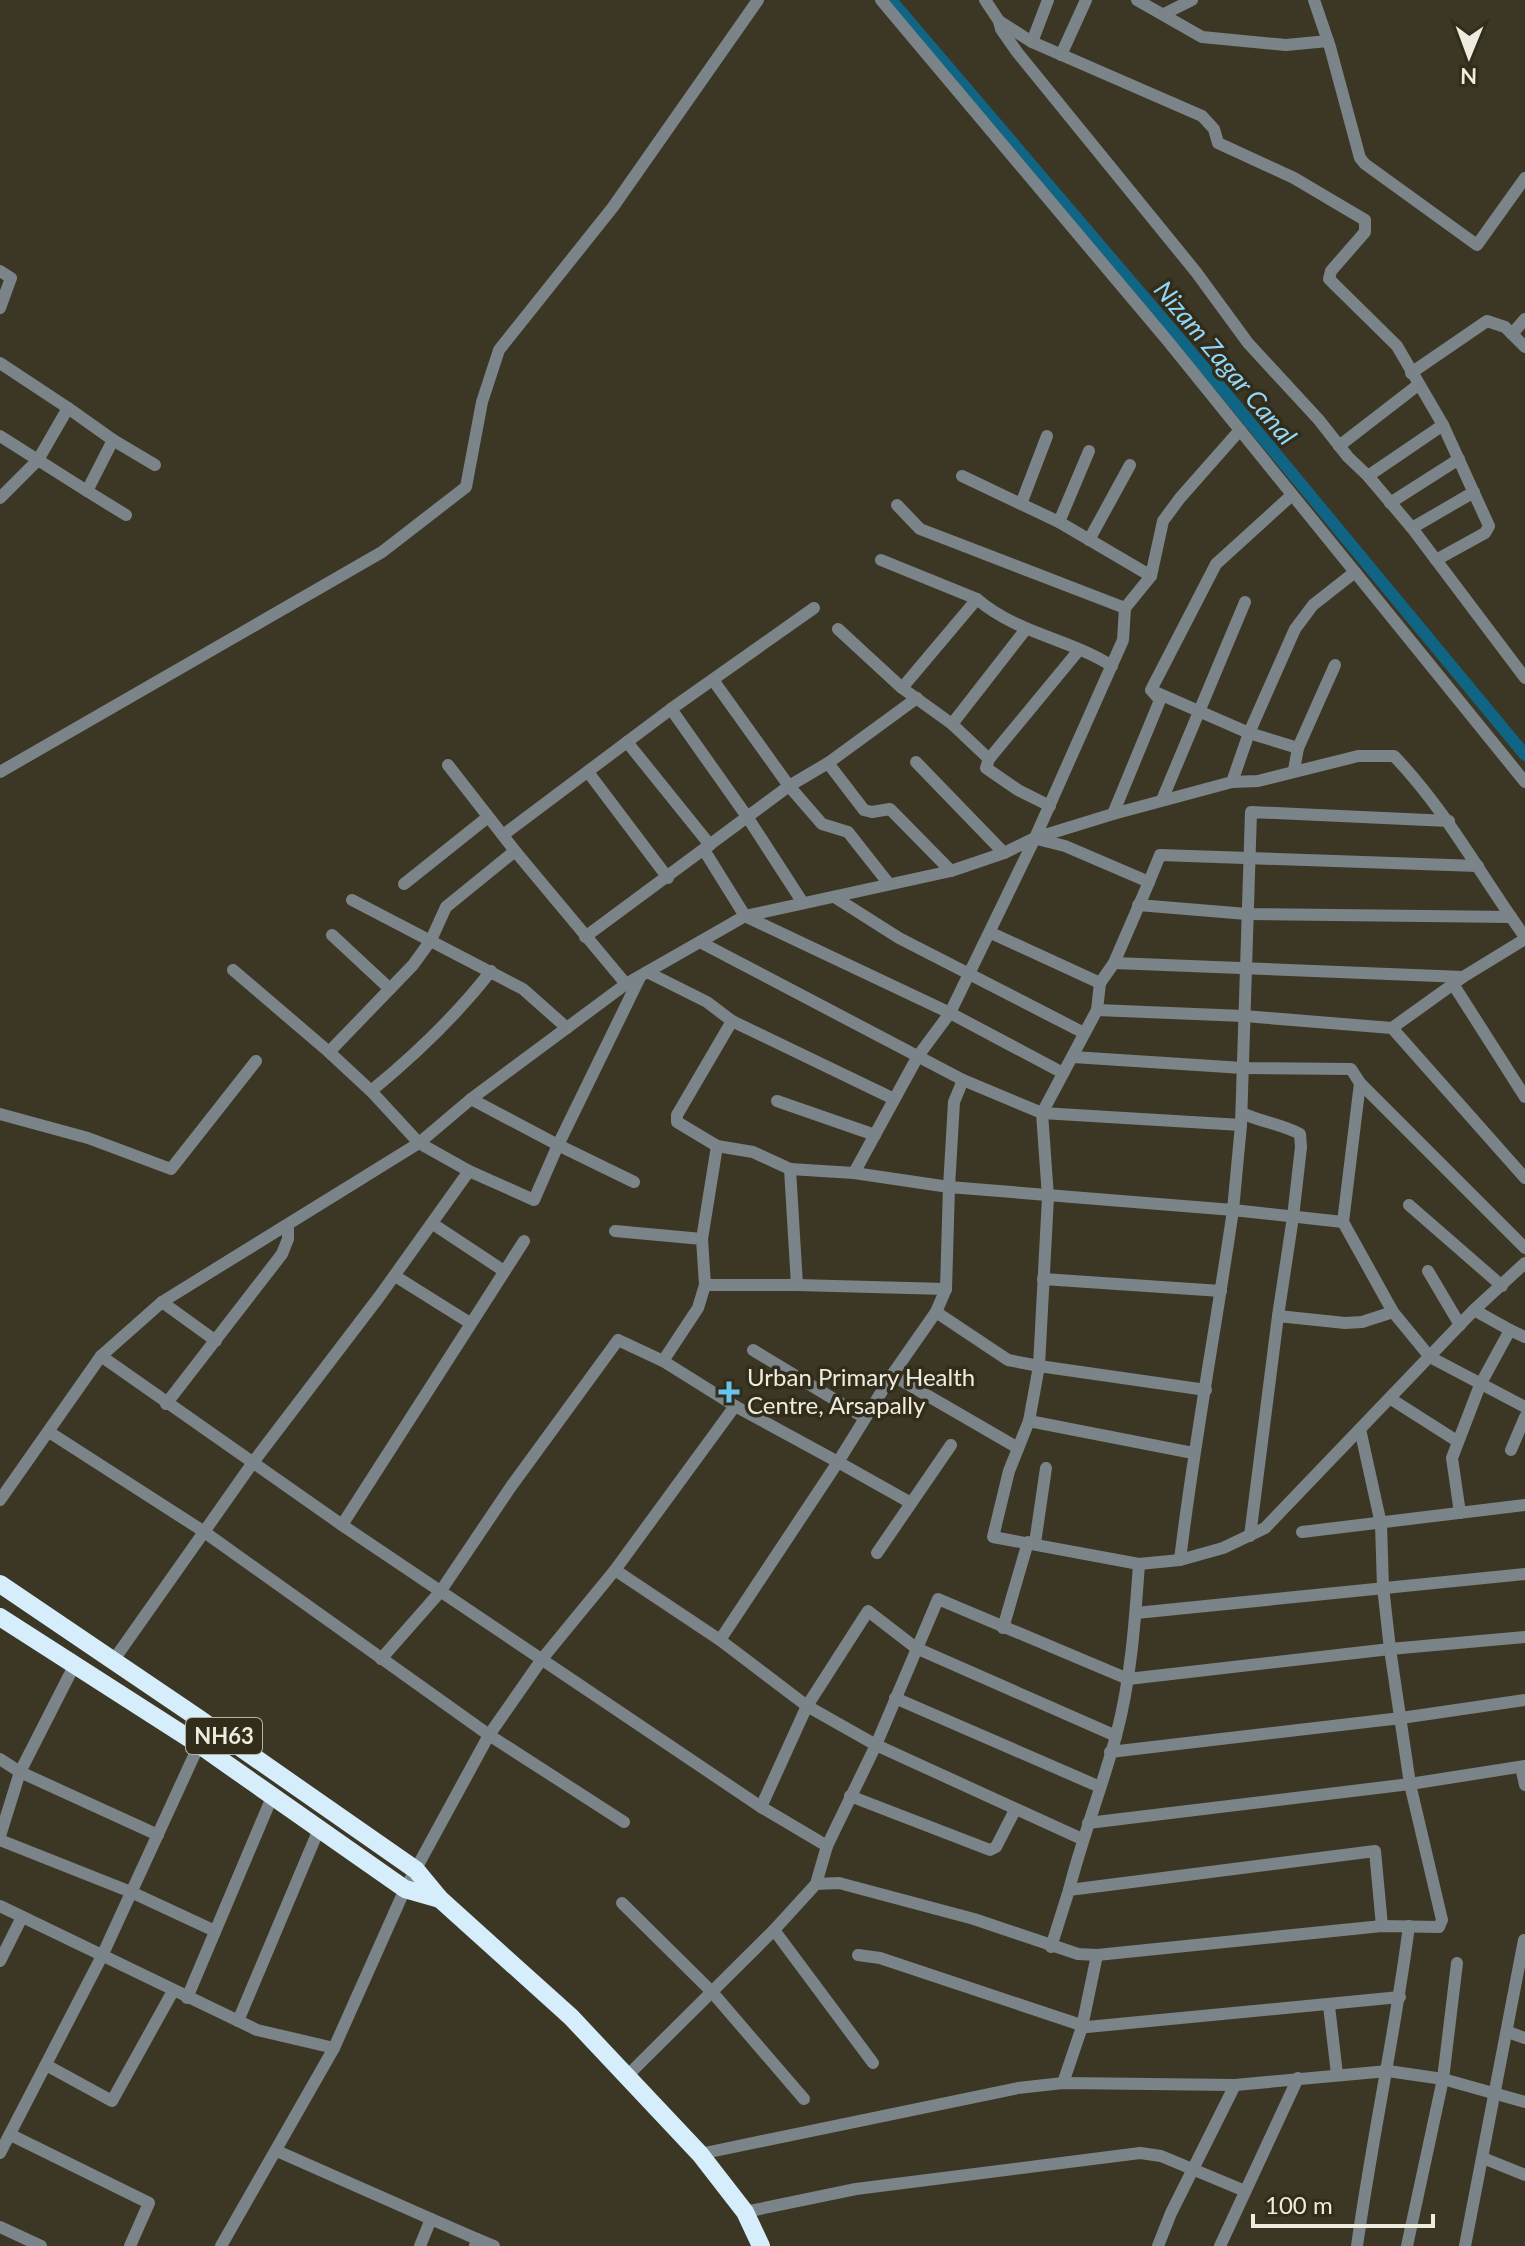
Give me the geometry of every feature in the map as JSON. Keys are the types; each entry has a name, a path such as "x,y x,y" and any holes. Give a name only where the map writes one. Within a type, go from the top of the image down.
{"highway":[{"name":"NH63","path":"0,1584 416,1870 440,1899 571,2017 700,2154 745,2212 761,2246"},
{"name":"NH63","path":"0,1617 198,1747 201,1746 405,1889 440,1899"}],"street":[{"path":"0,772 382,552 466,487 482,402 499,350 613,207 758,0"},
{"path":"881,0 1240,430 1525,782"},
{"path":"985,0 1017,52 1196,272 1248,343 1412,528 1525,678"},
{"path":"1032,42 1048,0"},
{"path":"1061,55 1086,0"},
{"path":"1137,0 1202,37 1286,45 1328,41"},
{"path":"1164,14 1192,0"},
{"path":"1314,0 1362,162 1477,245 1525,178"},
{"path":"999,21 1032,42 1202,116 1214,129 1218,143 1294,178 1365,220 1365,232 1331,271 1329,279 1397,346 1443,425 1489,526 1488,530 1436,560"},
{"path":"0,271 11,278 0,308"},
{"path":"1512,334 1525,319"},
{"path":"1411,373 1481,323 1494,321 1525,347"},
{"path":"0,363 155,465"},
{"path":"1339,446 1418,385"},
{"path":"0,498 38,460 68,408"},
{"path":"1368,476 1443,425"},
{"path":"854,1173 918,1056 950,1013 991,933 1123,640 1125,608 1151,576 1163,521 1240,430"},
{"path":"0,436 126,515"},
{"path":"1021,504 1047,436"},
{"path":"87,491 113,440"},
{"path":"1059,522 1089,451"},
{"path":"1390,503 1459,459"},
{"path":"1089,540 1130,465"},
{"path":"962,476 1059,522 1151,576"},
{"path":"1412,528 1474,492"},
{"path":"1151,690 1216,564 1292,495"},
{"path":"897,505 920,529 1125,608"},
{"path":"881,560 977,599 990,611 1026,629 1091,653 1112,666"},
{"path":"1232,782 1249,733 1295,629 1313,605 1355,572"},
{"path":"902,688 977,599"},
{"path":"1162,800 1245,602"},
{"path":"503,835 671,709 814,608"},
{"path":"838,629 902,688 952,724 989,759"},
{"path":"952,724 1026,629"},
{"path":"1050,806 1018,790 986,768 989,759 1079,650"},
{"path":"1294,770 1298,748 1335,665"},
{"path":"713,680 789,786 822,824 845,830 852,836 889,884"},
{"path":"1151,690 1249,733 1298,748"},
{"path":"1113,814 1160,700 1151,690"},
{"path":"585,937 789,786 828,763 917,698"},
{"path":"671,709 803,903"},
{"path":"627,742 707,848 745,916 950,1013 1063,1073"},
{"path":"0,1500 101,1356 162,1302 419,1143 471,1099 626,984 745,916 951,871 1004,853 1035,838 1232,782 1258,781 1358,756 1394,756 1421,784 1449,821 1525,938 1458,980 1392,1028 1244,1016 1097,1010"},
{"path":"916,762 1004,853"},
{"path":"828,763 864,810 890,809 951,871"},
{"path":"448,765 626,984"},
{"path":"588,772 668,878"},
{"path":"1180,1560 1193,1453 1206,1390 1233,1210 1242,1119 1251,812 1449,821"},
{"path":"404,884 488,817"},
{"path":"1035,838 1065,846 1149,882"},
{"path":"329,1052 390,989 431,940 446,907 515,851"},
{"path":"1478,866 1160,855 1114,963 1100,983 1097,1010 1042,1113 1048,1197 1039,1366 1029,1421 1009,1471 993,1537 1139,1564 1180,1560 1223,1548 1250,1536 1265,1528 1474,1310 1524,1267"},
{"path":"836,898 899,938 1084,1033"},
{"path":"352,900 523,989 567,1028"},
{"path":"1138,905 1247,914 1511,917"},
{"path":"991,933 1100,983"},
{"path":"332,935 390,989"},
{"path":"700,942 963,1080 1042,1113 1242,1119 1284,1126 1300,1134 1293,1217 1250,1536"},
{"path":"1114,963 1245,967 1458,980"},
{"path":"233,970 371,1091 419,1143 469,1171 534,1200 644,973"},
{"path":"371,1091 433,1037 491,971"},
{"path":"644,973 707,1002 732,1021 894,1099"},
{"path":"1458,980 1525,1097"},
{"path":"732,1021 677,1115 681,1127 717,1146 753,1152 790,1169 854,1173 1048,1197 1233,1210 1343,1222"},
{"path":"1392,1028 1525,1178"},
{"path":"1073,1057 1243,1068 1351,1069 1360,1083 1525,1248"},
{"path":"0,1114 88,1138 171,1169 256,1061"},
{"path":"720,1640 936,1312 946,1289 954,1102 963,1080"},
{"path":"1360,1083 1343,1222 1393,1312 1430,1357 1525,1407"},
{"path":"471,1099 634,1182"},
{"path":"777,1101 875,1135"},
{"path":"663,1361 698,1308 705,1285 702,1239 717,1146"},
{"path":"790,1169 797,1285"},
{"path":"113,1661 203,1531 395,1276 469,1171"},
{"path":"1409,1205 1502,1286"},
{"path":"433,1224 504,1271"},
{"path":"166,1404 282,1254 288,1239 288,1225"},
{"path":"615,1231 702,1239"},
{"path":"342,1525 524,1241"},
{"path":"1428,1271 1460,1325"},
{"path":"395,1276 470,1323"},
{"path":"1043,1279 1221,1291"},
{"path":"705,1285 946,1289"},
{"path":"162,1302 216,1341"},
{"path":"1474,1310 1525,1337"},
{"path":"936,1312 1008,1360 1206,1390"},
{"path":"1278,1316 1345,1323 1362,1322 1393,1312"},
{"path":"1460,1513 1452,1458 1480,1385 1510,1330"},
{"path":"381,1659 440,1592 510,1488 618,1340 663,1361 735,1406 911,1503"},
{"path":"753,1350 865,1418"},
{"path":"101,1356 440,1592 761,1807 827,1846"},
{"path":"892,1375 1018,1448"},
{"path":"1391,1399 1457,1441"},
{"path":"221,2246 334,2048 405,1889 489,1735 542,1659 615,1570 735,1406"},
{"path":"1511,1450 1525,1417"},
{"path":"1029,1421 1193,1453"},
{"path":"816,1884 839,1883 974,1919 1078,1954 1097,1955 1382,1926 1439,1927 1442,1920 1410,1784 1383,1587 1381,1524 1360,1429"},
{"path":"49,1432 203,1531 489,1735 624,1822"},
{"path":"877,1553 951,1445"},
{"path":"1003,1628 1031,1542 1046,1468"},
{"path":"1302,1532 1525,1505"},
{"path":"1051,1947 1116,1736 1128,1679 1139,1564"},
{"path":"615,1570 720,1640 807,1706 876,1745 1082,1839"},
{"path":"1136,1613 1525,1574"},
{"path":"627,2076 816,1884 827,1846 876,1745 938,1599 1128,1679 1525,1637"},
{"path":"761,1807 807,1706 868,1611 916,1648 1116,1736"},
{"path":"74,1666 20,1772 0,1838 131,1892 215,1931"},
{"path":"895,1698 1100,1787"},
{"path":"1110,1752 1401,1718 1525,1700"},
{"path":"1,2149 102,1956 198,1747"},
{"path":"0,1759 20,1772 158,1835"},
{"path":"1088,1823 1410,1784 1523,1766 1525,1785"},
{"path":"850,1796 990,1850 996,1847 1015,1810"},
{"path":"187,1998 272,1797"},
{"path":"238,2021 319,1829"},
{"path":"1069,1890 1375,1851 1382,1926"},
{"path":"622,1903 712,1992 804,2099"},
{"path":"0,1906 257,2030 334,2048"},
{"path":"0,1961 22,1917"},
{"path":"1357,2246 1373,2136 1388,2071 1409,1926"},
{"path":"774,1930 873,2063"},
{"path":"1465,2246 1522,1970 1524,1940"},
{"path":"858,1955 880,1958 1082,2027 1400,1997"},
{"path":"1063,2083 1082,2027 1097,1955"},
{"path":"1407,2246 1443,2079 1457,1963"},
{"path":"46,2065 112,2101 173,1991"},
{"path":"1329,2006 1337,2074"},
{"path":"1508,2032 1525,2038"},
{"path":"700,2154 1018,2088 1063,2083 1235,2085 1388,2071 1443,2079 1525,2102"},
{"path":"1220,2246 1298,2078"},
{"path":"1158,2246 1171,2213 1235,2085"},
{"path":"11,2135 149,2203 130,2246"},
{"path":"277,2151 431,2219 476,2243 494,2246"},
{"path":"745,2212 856,2189 1140,2153 1161,2156 1196,2168 1245,2191"},
{"path":"1483,2158 1525,2175"},
{"path":"420,2246 431,2219"},
{"path":"0,2227 41,2246"}],"waterway":[{"name":"Nizam Zagar Canal","path":"891,0 1224,391 1525,755"}],"place":[{"name":"Urban Primary Health Centre, Arsapally","path":"729,1392"}]}
